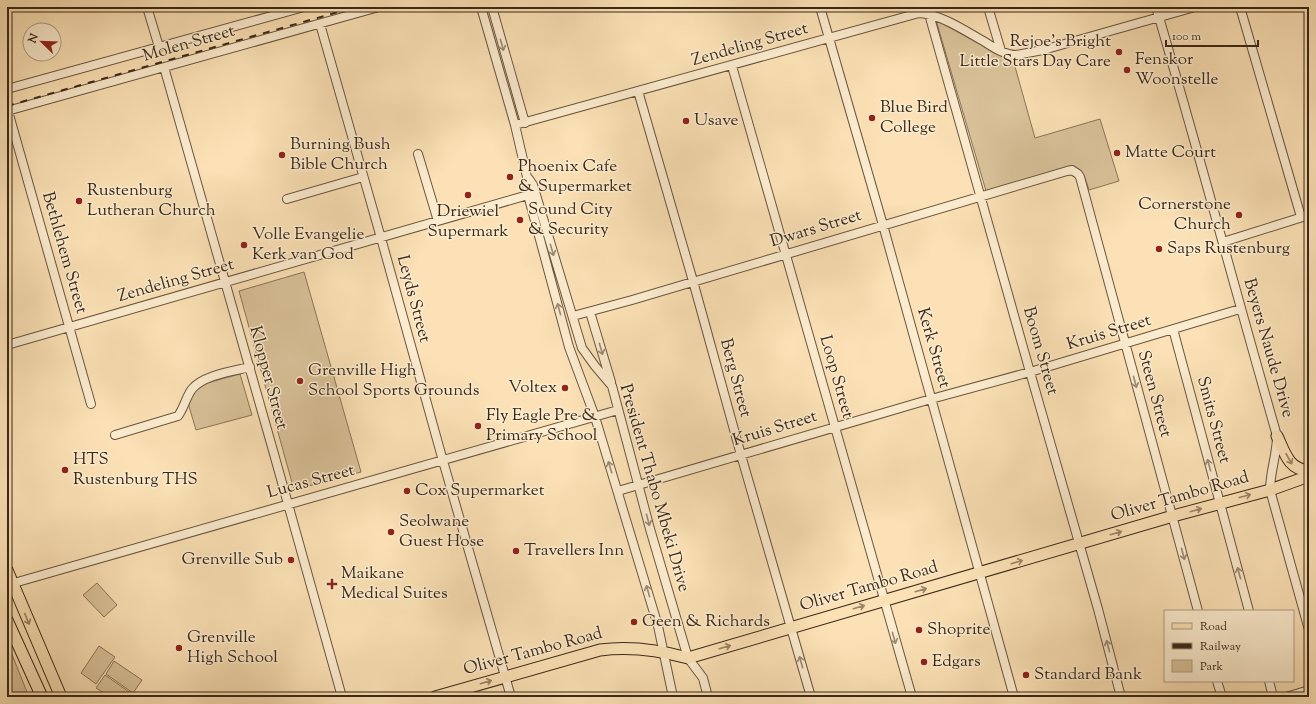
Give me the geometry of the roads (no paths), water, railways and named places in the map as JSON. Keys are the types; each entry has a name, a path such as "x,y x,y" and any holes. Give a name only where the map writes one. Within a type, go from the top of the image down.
{"main road":[{"path":"1277,436 1292,464 1296,468 1309,471"},
{"name":"Oliver Tambo Road","path":"436,697 600,650 633,648 664,650 688,658 883,600 979,574 1172,516 1270,490 1309,476"},
{"path":"7,570 10,584 61,697"},
{"path":"7,620 42,697"}],"street":[{"path":"147,7 159,47"},
{"name":"Molen Street","path":"7,89 304,7"},
{"name":"Molen Street","path":"8,111 379,7"},
{"name":"President Thabo Mbeki Drive","path":"481,7 507,102 515,125 527,177 528,195 569,347 595,417 618,491 664,650 666,669 673,697"},
{"path":"492,7 524,123"},
{"name":"Kerk Street","path":"820,7 932,399 1014,697"},
{"path":"988,7 1001,51"},
{"name":"Beyers Naude Drive","path":"1156,7 1277,436 1270,490 1309,630"},
{"name":"Zendeling Street","path":"515,125 732,66 928,10 1001,51 1012,55 1022,55 1195,7"},
{"path":"1240,7 1301,217"},
{"name":"Boom Street","path":"928,10 1098,609 1121,697"},
{"name":"Leyds Street","path":"320,24 511,697"},
{"name":"Loop Street","path":"732,66 883,600 912,697"},
{"name":"Klopper Street","path":"164,67 227,282 287,504 342,697"},
{"name":"Berg Street","path":"638,91 694,281 741,455 811,697"},
{"name":"Bethlehem Street","path":"8,111 91,404"},
{"path":"418,154 438,221"},
{"name":"Dwars Street","path":"573,316 1067,171"},
{"name":"Steen Street","path":"1067,171 1075,171 1080,177 1198,610"},
{"path":"288,199 363,177"},
{"name":"President Thabo Mbeki Drive","path":"527,177 533,185 582,348 612,386 638,485 688,658 703,678 708,697"},
{"path":"528,195 537,199"},
{"name":"Zendeling Street","path":"7,345 528,195"},
{"path":"1223,242 1309,215"},
{"name":"Kruis Street","path":"618,491 932,399 1030,372 1240,309"},
{"path":"590,312 612,386"},
{"name":"Smits Street","path":"1173,329 1249,610"},
{"path":"115,435 178,416 189,393 197,383 250,367"},
{"name":"Lucas Street","path":"10,584 618,410"},
{"path":"1218,682 1222,697"},
{"path":"1269,682 1273,697"},
{"path":"1286,697 1309,690"}],"railway":[{"path":"7,106 356,7"}],"place":[{"name":"Rejoe's Bright Little Stars Day Care","path":"1119,52"},
{"name":"Fenskor Woonstelle","path":"1127,70"},
{"name":"Blue Bird College","path":"872,118"},
{"name":"Usave","path":"686,121"},
{"name":"Matte Court","path":"1117,153"},
{"name":"Burning Bush Bible Church","path":"282,155"},
{"name":"Phoenix Cafe & Supermarket","path":"510,177"},
{"name":"Driewiel Supermark","path":"468,195"},
{"name":"Rustenburg Lutheran Church","path":"79,201"},
{"name":"Cornerstone Church","path":"1239,215"},
{"name":"Sound City & Security","path":"520,220"},
{"name":"Volle Evangelie Kerk van God","path":"244,245"},
{"name":"Saps Rustenburg","path":"1159,249"},
{"name":"Grenville High School Sports Grounds","path":"300,381"},
{"name":"Voltex","path":"565,388"},
{"name":"Fly Eagle Pre & Primary School","path":"478,426"},
{"name":"HTS Rustenburg THS","path":"65,470"},
{"name":"Cox Supermarket","path":"407,491"},
{"name":"Seolwane Guest Hose","path":"391,532"},
{"name":"Travellers Inn","path":"516,551"},
{"name":"Grenville Sub","path":"291,560"},
{"name":"Maikane Medical Suites","path":"332,584"},
{"name":"Geen & Richards","path":"634,622"},
{"name":"Shoprite","path":"919,630"},
{"name":"Grenville High School","path":"179,648"},
{"name":"Edgars","path":"924,662"},
{"name":"Standard Bank","path":"1026,675"}]}
